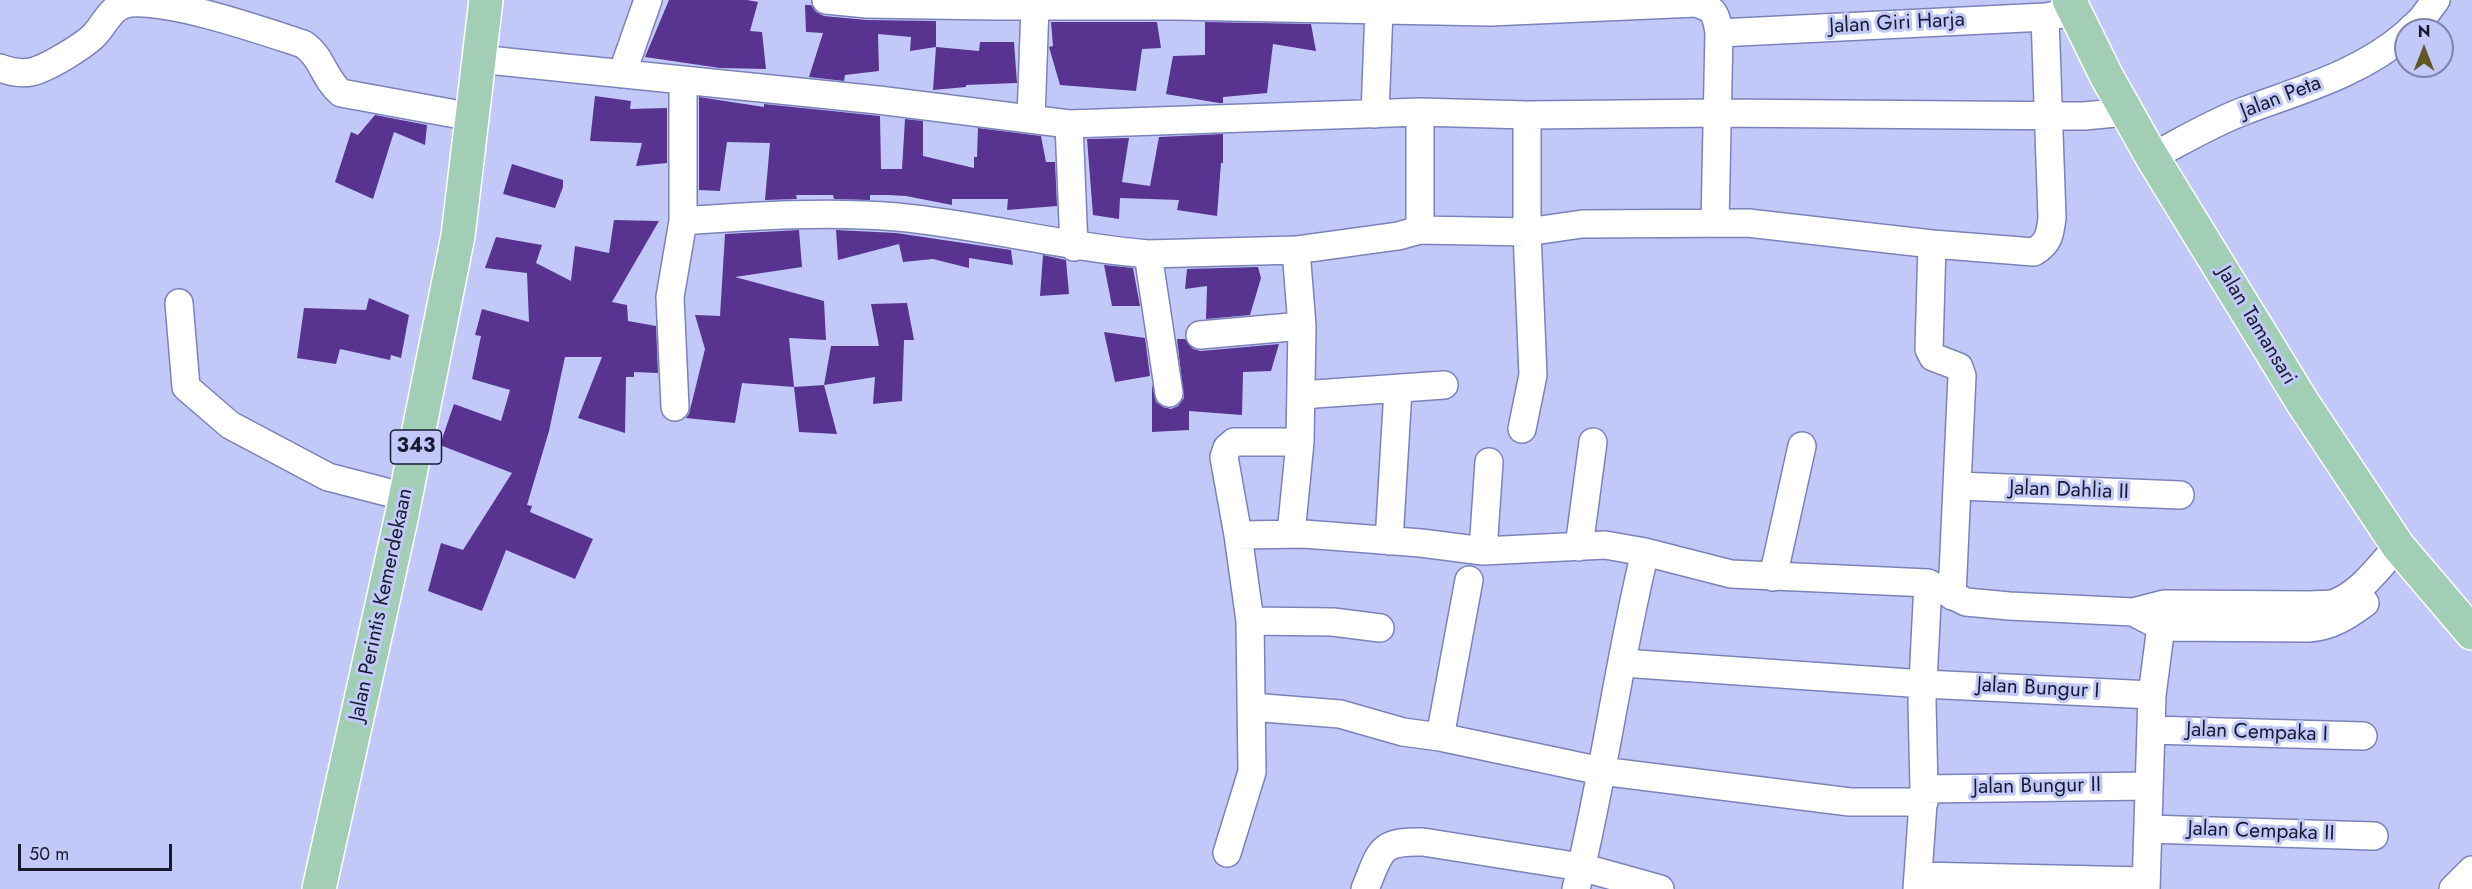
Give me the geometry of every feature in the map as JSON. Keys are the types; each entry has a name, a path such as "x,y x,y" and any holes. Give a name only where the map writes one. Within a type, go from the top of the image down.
{"main road":[{"name":"Jalan Perintis Kemerdekaan","path":"319,889 406,497 458,236 486,0"},
{"name":"Jalan Tamansari","path":"2063,9 2107,77 2152,157 2303,404 2404,552 2472,633"}],"street":[{"path":"622,74 648,0"},
{"path":"826,0 867,4 993,3 1035,6 1285,4 1379,10 1490,12 1621,4 1696,3 1710,8 1717,18 1719,33 1714,223"},
{"path":"2422,18 2436,0"},
{"path":"0,68 14,73 33,72 77,49 96,33 117,8 129,3 156,2 230,21 303,44 314,51 332,86 341,93 472,117"},
{"path":"1031,119 1035,6"},
{"path":"683,220 814,213 896,217 968,226 1074,247 1148,254 1296,250 1398,236 1420,230 1527,232 1582,224 1714,223 1748,223 1932,244 2034,252 2044,247 2049,238 2052,218 2048,116 2063,9"},
{"name":"Jalan Giri Harja","path":"1719,33 2063,9"},
{"path":"1375,114 1379,10"},
{"name":"Jalan Peta","path":"2152,157 2241,112 2308,89 2357,67 2394,42"},
{"path":"478,59 878,100 1069,124 1420,112 1527,115 1717,113 2048,116 2099,116 2126,112"},
{"path":"675,407 670,297 683,220 683,81"},
{"path":"1420,112 1420,230"},
{"path":"1522,429 1533,375 1527,232 1527,115"},
{"path":"1069,124 1074,247"},
{"path":"1932,244 1929,349 1934,357 1959,367 1962,376 1959,486 1952,596"},
{"path":"1291,534 1300,442 1301,395 1302,326 1296,250"},
{"path":"1148,254 1169,393"},
{"path":"179,303 186,387 230,425 328,477 406,497"},
{"path":"1200,335 1302,326"},
{"path":"1301,395 1444,385"},
{"path":"1389,541 1398,390"},
{"path":"1227,853 1252,772 1250,621 1224,457 1227,448 1234,442 1300,442"},
{"path":"1579,547 1593,442"},
{"path":"1773,577 1802,446"},
{"path":"1483,551 1489,462"},
{"name":"Jalan Dahlia II","path":"1959,486 2180,495"},
{"path":"1238,535 1291,534 1421,543 1483,551 1605,545 1645,552 1731,574 1928,583 1966,602 2163,615 2331,613 2370,578 2404,552"},
{"path":"1578,878 1623,663 1629,618 1645,552"},
{"path":"1440,737 1469,580"},
{"path":"1928,583 1922,702 1924,796 1918,883 2146,885 2152,695 2163,615"},
{"path":"1250,621 1333,622 1380,628"},
{"name":"Jalan Bungur I","path":"1623,663 1924,684 2152,695"},
{"name":"Jalan Bungur II","path":"1251,707 1340,714 1403,732 1440,737 1601,771 1850,802 1924,796 2149,786"},
{"name":"Jalan Cempaka I","path":"2151,730 2363,736"},
{"name":"Jalan Cempaka II","path":"2148,829 2374,836"},
{"path":"1365,889 1383,850 1403,842 1423,842 1578,878 1660,889"},
{"path":"2453,889 2472,870"}],"building":[{"path":"669,0 758,2 750,31 762,32 766,69 720,68 645,57"},
{"path":"805,5 811,5 816,12 824,16 867,20 936,21 936,47 910,51 911,37 878,34 879,71 845,75 844,81 809,77 823,33 806,32"},
{"path":"1051,22 1157,22 1161,48 1142,49 1136,91 1060,85 1049,47 1053,46"},
{"path":"1205,22 1311,24 1316,51 1273,44 1267,93 1223,97 1223,103 1166,94 1173,56 1205,55"},
{"path":"980,42 1014,42 1017,83 966,85 966,87 933,90 936,47 979,51"},
{"path":"595,96 631,101 630,109 667,108 667,163 636,166 642,143 590,141"},
{"path":"699,97 764,107 764,104 880,116 881,169 902,169 905,119 923,121 923,156 974,168 974,157 977,157 978,128 1041,136 1046,162 1055,162 1057,206 1007,210 1008,199 952,199 952,205 888,195 870,195 870,200 834,199 833,195 796,195 797,199 765,200 770,143 727,142 720,191 699,190"},
{"path":"375,115 427,125 425,145 394,132 373,199 335,182 351,132 358,135"},
{"path":"1223,134 1223,163 1221,163 1217,216 1177,210 1179,200 1120,198 1119,219 1093,215 1087,139 1129,138 1122,182 1150,186 1159,137"},
{"path":"512,164 563,180 563,187 555,208 503,194"},
{"path":"614,220 659,221 612,302 627,305 628,321 656,326 658,373 634,372 634,377 626,377 625,433 578,418 602,357 565,357 549,431 527,505 532,506 530,512 593,539 575,579 506,550 482,611 428,591 441,543 463,550 512,473 440,445 454,404 501,421 510,390 472,379 481,336 475,335 482,309 529,322 527,273 485,268 496,237 542,245 536,263 571,281 575,246 609,253"},
{"path":"799,230 802,267 735,277 824,301 826,340 789,338 794,387 742,383 735,423 686,418 689,414 705,349 695,315 720,316 725,234"},
{"path":"836,230 896,233 1011,250 1013,265 969,258 969,268 933,259 903,262 899,244 838,260"},
{"path":"1043,255 1066,260 1069,294 1040,296"},
{"path":"1104,265 1133,268 1140,306 1112,306"},
{"path":"1258,267 1261,278 1250,315 1206,319 1207,286 1185,289 1187,269"},
{"path":"369,298 409,315 401,358 391,355 390,360 340,349 336,364 297,358 304,308 366,310"},
{"path":"907,303 914,340 904,340 902,401 873,404 875,377 824,385 831,346 879,346 871,304"},
{"path":"1104,332 1145,338 1150,376 1115,382"},
{"path":"1177,339 1185,339 1193,349 1201,351 1279,344 1271,371 1243,372 1242,415 1189,411 1189,430 1152,432 1152,384 1156,402 1163,407 1171,409 1178,406 1184,398"},
{"path":"824,385 837,434 799,432 794,387"}]}
